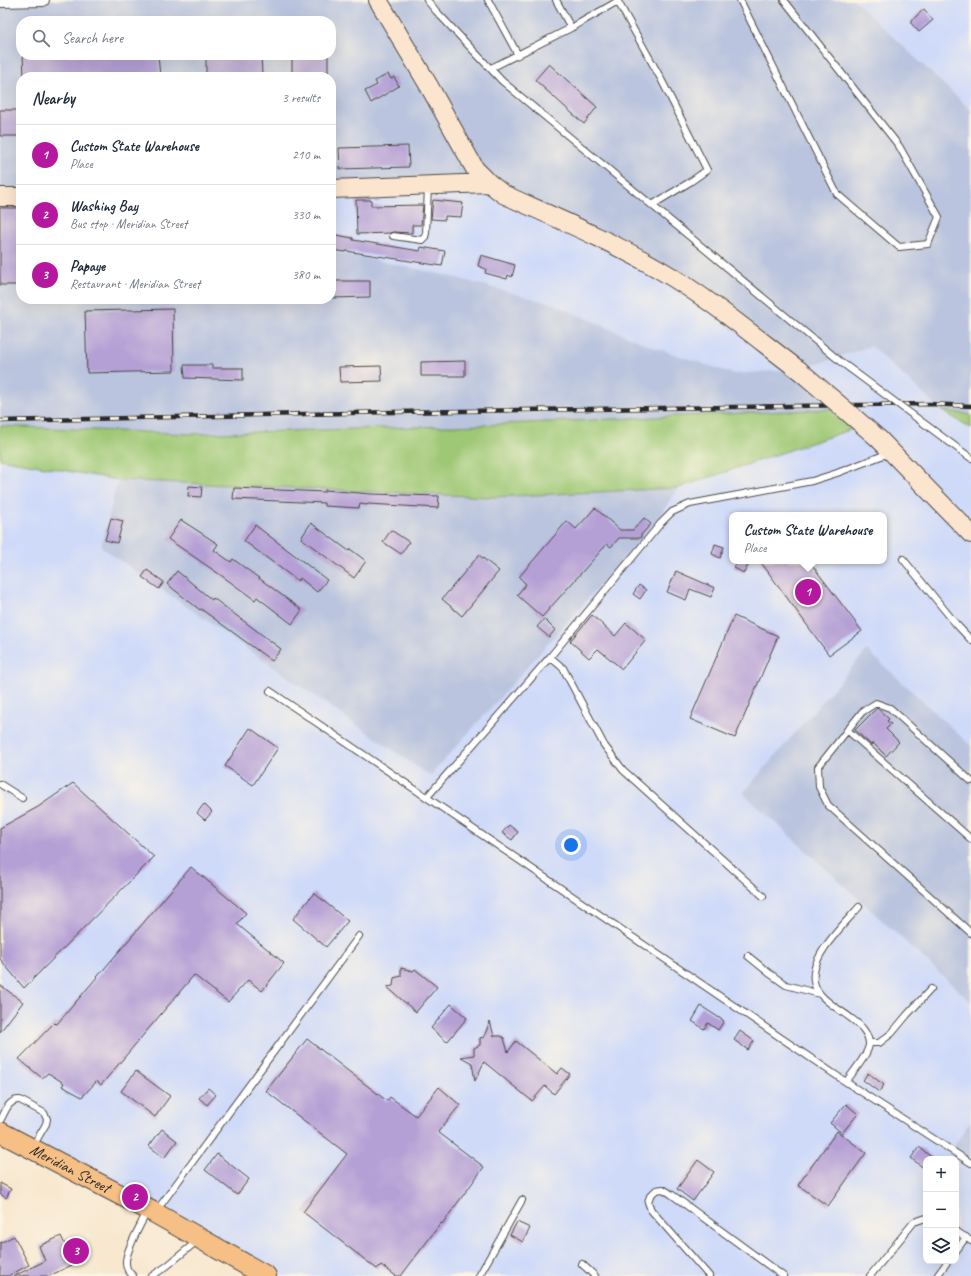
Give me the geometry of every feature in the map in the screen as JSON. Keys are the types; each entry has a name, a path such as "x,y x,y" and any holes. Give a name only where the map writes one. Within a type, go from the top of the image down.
{"main road":[{"path":"378,0 429,86 475,169 489,183 503,194 619,247 685,285 800,371 879,439 971,534"},
{"path":"336,189 489,183"},
{"path":"0,197 16,197"},
{"name":"Meridian Street","path":"1,1131 266,1276"}],"street":[{"path":"0,1 43,0"}],"lane":[{"path":"427,0 502,80 841,362 971,458"},
{"path":"488,0 518,55"},
{"path":"556,0 571,28"},
{"path":"740,0 837,194 898,247 928,244 939,217 899,146 784,0"},
{"path":"491,68 571,28 618,1 660,77 707,170 652,205"},
{"path":"393,236 422,240 425,237 428,186"},
{"path":"427,798 550,657 662,522 672,512 690,504 812,480 837,473 892,452"},
{"path":"903,559 956,624 971,640"},
{"path":"550,657 563,668 604,744 623,770 763,896"},
{"path":"270,691 846,1082 971,1163"},
{"path":"971,781 890,708 876,703 862,712 818,767 819,787 828,805 971,933"},
{"path":"847,730 971,839"},
{"path":"0,784 22,798"},
{"path":"820,994 813,980 815,964 829,941 859,907"},
{"path":"134,1276 129,1272 126,1263 126,1254 151,1212 358,936"},
{"path":"748,956 786,985 820,994 863,1027 869,1043 867,1051 846,1082"},
{"path":"869,1043 879,1043 892,1032 931,989"},
{"path":"1,1131 10,1102 20,1100 44,1114 47,1119 46,1124 32,1149"},
{"path":"709,1276 651,1210 648,1202 650,1196 656,1190 663,1189 671,1194 783,1276"},
{"path":"478,1276 522,1200"},
{"path":"870,1276 914,1222 923,1219"},
{"path":"959,1233 968,1239 959,1247"},
{"path":"152,1276 167,1266 199,1238"},
{"path":"582,1264 595,1276"},
{"path":"937,1276 946,1264"}],"shaded area":[{"path":"0,0 854,0 971,110 971,415 941,410 871,346 823,362 790,370 832,409 483,425 189,434 0,426 0,232 16,233 16,304 336,304 336,252 445,275 553,304 650,346 734,374 789,370 713,314 649,274 488,189 336,194 336,72 16,72 16,202 0,202"},
{"path":"854,0 971,0 971,110"},
{"path":"488,189 649,274 713,314 871,346 971,354 971,1276 259,1276 0,1134 0,202 16,202 16,304 336,304 336,194"},
{"path":"118,480 491,497 678,488 652,527 430,776 101,547"},
{"path":"867,650 971,746 971,1002 743,793"},
{"path":"971,1121 971,1159 953,1147"}],"green space":[{"path":"832,409 855,428 678,488 491,497 118,480 0,459 0,426 189,434 483,425"},
{"path":"941,410 971,415 971,428"}],"building":[{"path":"924,9 933,20 919,32 910,22"},
{"path":"23,60 158,60 160,72 24,72"},
{"path":"206,60 261,60 262,72 206,72"},
{"path":"292,60 328,60 328,72 292,72"},
{"path":"549,64 597,107 584,124 535,80"},
{"path":"388,74 391,79 394,77 399,86 371,103 365,91 377,85 375,81"},
{"path":"0,110 16,110 16,136 0,136"},
{"path":"408,146 409,167 340,169 339,148"},
{"path":"356,200 371,200 371,206 423,205 421,225 412,225 412,233 393,232 357,234"},
{"path":"433,200 463,203 461,217 445,216 445,220 431,219"},
{"path":"0,208 16,208 16,285 0,285"},
{"path":"336,235 353,238 353,240 420,251 421,247 445,251 442,266 336,251"},
{"path":"481,255 515,265 512,277 508,275 507,279 485,273 486,269 478,266"},
{"path":"336,281 370,281 370,297 336,298"},
{"path":"173,309 174,371 87,373 85,311"},
{"path":"465,361 465,376 421,376 421,362"},
{"path":"184,365 212,365 212,368 243,368 243,380 185,378"},
{"path":"381,366 382,381 340,382 339,367"},
{"path":"189,486 202,487 201,497 188,496"},
{"path":"234,488 325,492 325,490 371,494 439,496 438,508 360,504 359,508 324,506 324,503 233,499"},
{"path":"595,508 620,530 633,530 644,518 651,524 641,535 641,538 619,538 611,547 607,544 542,617 517,595 526,584 519,577 567,521 576,529"},
{"path":"111,518 123,521 117,543 105,540"},
{"path":"181,520 218,544 214,550 231,562 233,559 302,610 292,624 257,597 255,600 168,539"},
{"path":"311,523 349,551 350,549 366,561 354,578 301,538"},
{"path":"255,525 327,580 317,592 300,578 298,581 244,541"},
{"path":"391,530 409,542 401,554 383,542"},
{"path":"715,544 724,547 720,558 712,554"},
{"path":"479,555 499,571 462,616 442,599"},
{"path":"736,564 748,564 744,573 734,568"},
{"path":"762,564 811,564 862,631 829,655"},
{"path":"147,570 164,582 159,589 142,577"},
{"path":"177,571 212,600 213,598 281,649 272,661 201,609 200,610 167,584"},
{"path":"676,571 715,588 711,597 690,589 686,600 667,592"},
{"path":"639,585 646,590 640,599 633,594"},
{"path":"592,615 615,636 626,623 646,640 622,669 598,649 589,658 570,641"},
{"path":"734,616 778,636 735,738 690,719"},
{"path":"544,619 555,630 549,637 537,627"},
{"path":"877,708 889,719 887,721 891,724 886,729 899,742 886,756 873,743 871,745 855,730"},
{"path":"250,728 278,748 253,785 225,766"},
{"path":"73,783 154,857 24,988 0,959 0,828 38,807"},
{"path":"204,804 212,812 205,820 197,813"},
{"path":"509,825 518,832 512,840 502,833"},
{"path":"191,867 246,913 237,924 284,963 262,991 248,980 228,1002 194,975 101,1085 97,1081 82,1097 62,1086 64,1083 48,1073 42,1078 19,1059 54,1023 57,1024"},
{"path":"314,893 348,921 326,947 293,919"},
{"path":"401,968 413,971 415,969 437,987 416,1012 387,987 393,986 394,978 401,976"},
{"path":"0,985 23,1002 0,1032"},
{"path":"451,1004 467,1018 447,1042 431,1028"},
{"path":"701,1006 724,1021 718,1030 708,1023 704,1029 692,1021"},
{"path":"490,1021 494,1036 501,1036 504,1038 508,1052 516,1041 557,1074 562,1068 570,1074 554,1094 545,1086 532,1101 484,1062 475,1081 472,1063 461,1057 474,1055 474,1048 480,1045 480,1038 484,1037"},
{"path":"740,1031 754,1041 748,1050 734,1040"},
{"path":"307,1039 387,1101 390,1097 416,1116 439,1087 460,1105 438,1132 484,1167 401,1276 396,1276 381,1265 377,1269 303,1212 347,1154 266,1091"},
{"path":"136,1071 170,1096 155,1117 121,1091"},
{"path":"868,1073 884,1085 879,1092 863,1080"},
{"path":"208,1088 216,1095 207,1105 199,1098"},
{"path":"846,1104 858,1114 842,1133 830,1123"},
{"path":"162,1129 177,1141 164,1158 149,1146"},
{"path":"837,1131 866,1153 828,1206 798,1185"},
{"path":"919,1147 930,1156 923,1156 923,1168 911,1158"},
{"path":"217,1154 249,1179 237,1195 205,1170"},
{"path":"698,1160 714,1172 693,1201 677,1189"},
{"path":"0,1183 11,1189 6,1198 0,1194"},
{"path":"517,1222 530,1228 523,1242 510,1235"},
{"path":"14,1236 29,1265 8,1276 0,1276 0,1243"},
{"path":"61,1236 74,1264 49,1276 14,1276 45,1261 39,1246"}],"railway":[{"path":"0,421 394,412 929,404 971,406"}],"place":[{"name":"Custom State Warehouse","path":"808,592"},
{"name":"Washing Bay","path":"135,1197"},
{"name":"Papaye","path":"76,1251"}]}
